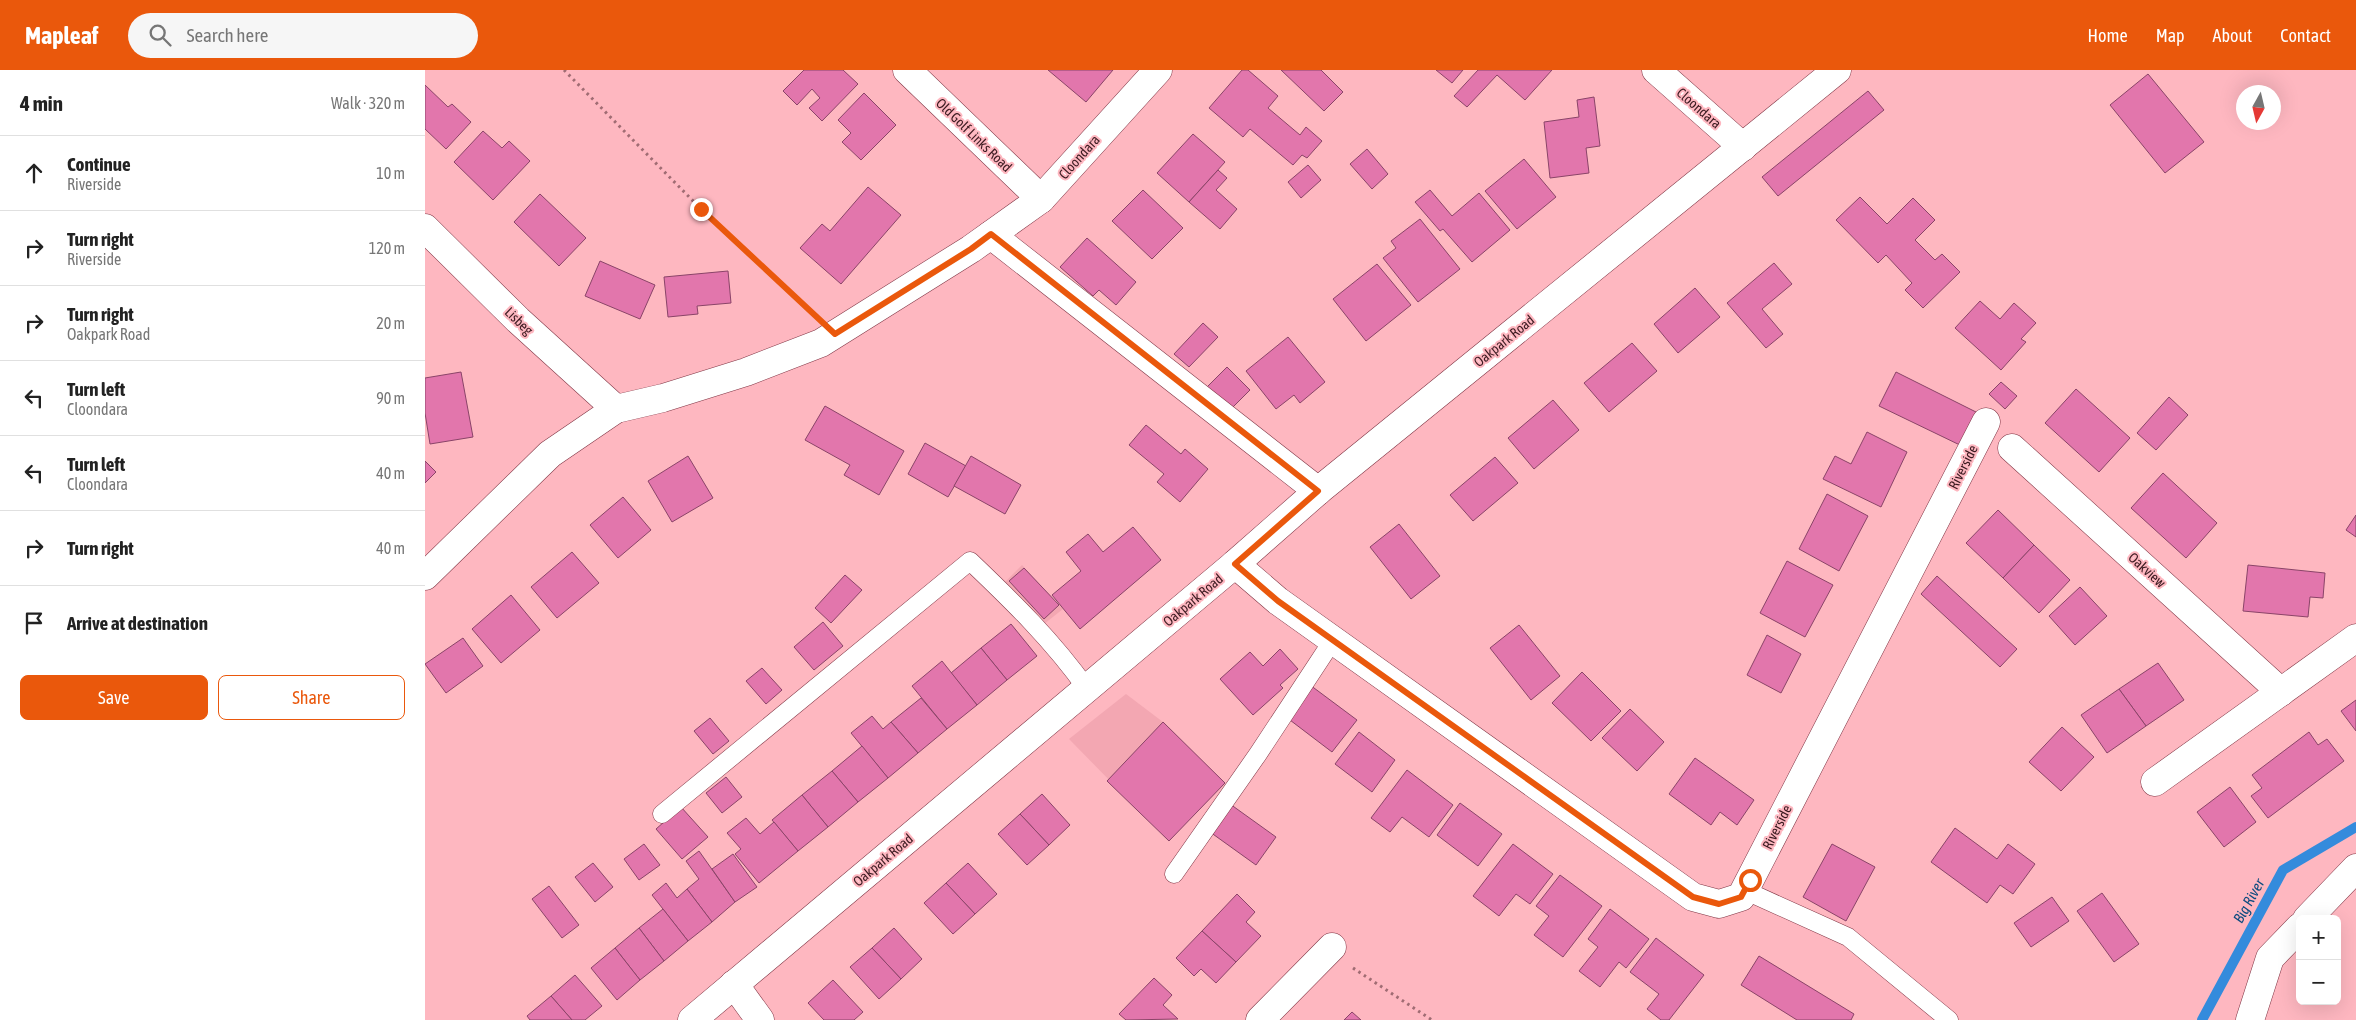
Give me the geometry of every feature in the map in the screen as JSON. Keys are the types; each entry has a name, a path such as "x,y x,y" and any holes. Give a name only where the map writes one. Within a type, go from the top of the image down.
{"street":[{"name":"Old Golf Links Road","path":"907,70 1041,199"},
{"name":"Cloondara","path":"828,338 971,249 1041,199 1158,70"},
{"name":"Cloondara","path":"1656,70 1743,146"},
{"name":"Oakpark Road","path":"692,1020 1235,564 1318,491 1837,70"},
{"name":"Lisbeg","path":"425,228 518,320 616,410"},
{"path":"991,234 1318,491"},
{"path":"425,576 550,454 616,410 663,398 746,372 828,338"},
{"name":"Riverside","path":"1744,890 1986,422"},
{"name":"Oakview","path":"2012,448 2281,692"},
{"path":"1235,564 1278,601 1693,897 1719,904 1741,897 1744,890"},
{"path":"2155,782 2356,638"},
{"path":"2311,915 2356,868"},
{"path":"2250,1020 2270,958 2296,931"},
{"path":"1260,1020 1330,949"},
{"path":"734,984 760,1020"}],"lane":[{"path":"661,814 969,561 1065,657 1087,689"},
{"path":"1174,874 1258,754 1333,640"},
{"path":"1744,890 1848,937 1949,1020"}],"path":[{"path":"564,70 828,338"},
{"path":"1330,949 1432,1020"}],"shaded area":[{"path":"1022,565 1063,609 1044,624 1003,584"},
{"path":"1126,694 1163,722 1225,783 1169,841 1069,739"}],"building":[{"path":"804,70 843,70 858,84 822,121 809,108 820,98 812,89 797,105 783,91"},
{"path":"1048,70 1113,70 1086,102"},
{"path":"1242,70 1248,70 1278,96 1268,108 1300,135 1306,127 1322,141 1307,158 1302,155 1293,165 1250,129 1243,137 1209,108"},
{"path":"1281,70 1321,70 1343,92 1324,111"},
{"path":"1436,70 1463,70 1452,83"},
{"path":"1478,70 1552,70 1525,100 1497,75 1467,107 1454,96"},
{"path":"2148,74 2204,142 2165,173 2110,105"},
{"path":"425,85 448,107 452,104 471,122 446,149 425,129"},
{"path":"1868,91 1884,110 1778,196 1762,177"},
{"path":"864,93 896,125 861,160 842,142 851,133 838,120"},
{"path":"1594,97 1600,146 1586,148 1589,173 1550,178 1544,122 1579,117 1577,100"},
{"path":"483,131 502,148 509,141 530,161 493,200 454,162"},
{"path":"1193,134 1225,162 1189,202 1157,173"},
{"path":"1367,149 1388,174 1372,189 1350,164"},
{"path":"1524,159 1556,197 1517,229 1485,191"},
{"path":"1308,165 1321,180 1301,198 1288,182"},
{"path":"1218,170 1227,178 1216,190 1237,209 1220,229 1189,202"},
{"path":"868,187 901,215 841,284 800,248 822,224 830,231"},
{"path":"1143,190 1183,228 1152,259 1112,221"},
{"path":"1430,190 1452,216 1479,193 1510,230 1472,262 1443,229 1440,231 1415,202"},
{"path":"540,194 586,238 559,266 514,222"},
{"path":"1860,197 1887,224 1913,198 1935,220 1915,240 1935,260 1942,254 1960,272 1923,308 1905,290 1912,283 1886,255 1878,263 1836,220"},
{"path":"1420,219 1460,269 1418,302 1383,258 1396,248 1391,241"},
{"path":"1087,238 1136,282 1116,305 1099,290 1093,296 1060,267"},
{"path":"600,261 655,285 640,319 585,296"},
{"path":"1774,263 1792,284 1762,309 1783,334 1766,348 1727,303"},
{"path":"1377,264 1411,305 1366,341 1333,299"},
{"path":"728,271 731,303 697,306 698,314 668,317 664,277"},
{"path":"1695,288 1720,317 1678,353 1654,324"},
{"path":"1980,301 2000,319 2014,303 2036,323 2021,339 2026,342 2001,370 1955,328"},
{"path":"1203,323 1218,337 1189,367 1174,354"},
{"path":"1288,337 1325,382 1300,403 1294,395 1276,409 1246,371"},
{"path":"1632,343 1657,371 1609,412 1584,383"},
{"path":"1227,367 1250,390 1230,410 1207,387"},
{"path":"461,372 473,437 430,444 425,413 425,378"},
{"path":"1896,372 1980,414 1964,447 1879,406"},
{"path":"2001,382 2017,396 2005,409 1989,394"},
{"path":"2076,389 2130,438 2099,472 2045,423"},
{"path":"2169,397 2188,415 2156,450 2137,433"},
{"path":"1553,400 1579,430 1534,469 1508,438"},
{"path":"825,406 904,451 879,495 844,475 850,465 805,440"},
{"path":"1146,425 1181,454 1185,449 1208,469 1180,502 1157,482 1164,474 1129,445"},
{"path":"1867,432 1907,452 1881,507 1823,479 1835,456 1851,464"},
{"path":"925,443 966,466 948,497 908,474"},
{"path":"688,456 713,498 672,522 648,481"},
{"path":"971,456 1021,485 1005,514 954,486"},
{"path":"1495,457 1518,483 1473,521 1450,495"},
{"path":"425,461 436,472 425,483"},
{"path":"2163,473 2217,523 2186,558 2131,508"},
{"path":"1827,494 1868,516 1839,571 1799,549"},
{"path":"623,497 651,530 618,558 590,525"},
{"path":"1998,510 2034,545 2003,578 1966,543"},
{"path":"2356,515 2356,537 2346,530"},
{"path":"1399,524 1440,576 1411,599 1370,547"},
{"path":"1133,527 1161,560 1080,629 1052,595 1081,571 1066,552 1088,534 1103,552"},
{"path":"2034,545 2070,580 2039,613 2003,578"},
{"path":"572,552 599,583 557,618 531,587"},
{"path":"1787,561 1833,585 1805,637 1760,613"},
{"path":"2248,565 2325,573 2323,598 2310,597 2308,617 2243,611"},
{"path":"1024,568 1059,605 1044,619 1009,581"},
{"path":"845,575 862,590 831,623 815,608"},
{"path":"1937,576 2017,649 2000,667 1921,594"},
{"path":"2080,587 2107,616 2075,645 2049,616"},
{"path":"511,595 540,630 501,663 472,629"},
{"path":"823,622 843,646 814,670 794,647"},
{"path":"1011,624 1037,656 1007,680 981,648"},
{"path":"1519,625 1560,676 1531,700 1490,648"},
{"path":"1767,635 1801,654 1781,693 1747,675"},
{"path":"463,638 483,666 446,693 425,664"},
{"path":"981,648 1007,680 977,705 951,673"},
{"path":"1280,649 1298,669 1280,685 1283,688 1253,715 1220,679 1250,652 1263,666"},
{"path":"942,661 977,705 947,729 912,686"},
{"path":"2158,663 2184,700 2146,726 2119,689"},
{"path":"762,668 782,690 766,704 746,681"},
{"path":"1582,672 1621,711 1591,741 1552,703"},
{"path":"1310,685 1357,720 1332,752 1286,717"},
{"path":"2119,689 2146,726 2107,753 2081,715"},
{"path":"921,698 947,729 918,753 891,722"},
{"path":"2356,700 2356,731 2341,711"},
{"path":"1630,709 1664,742 1637,771 1602,738"},
{"path":"872,716 883,729 891,722 918,753 888,778 851,733"},
{"path":"710,718 729,741 713,754 694,731"},
{"path":"1163,722 1225,783 1169,841 1107,781"},
{"path":"2062,727 2094,757 2061,791 2029,762"},
{"path":"1359,732 1395,760 1372,792 1335,764"},
{"path":"2309,732 2318,745 2327,739 2344,761 2268,818 2251,796 2262,788 2252,775"},
{"path":"862,746 888,778 858,802 832,771"},
{"path":"1695,758 1754,800 1737,825 1720,812 1711,825 1669,794"},
{"path":"1407,770 1453,805 1429,837 1402,817 1390,832 1371,818"},
{"path":"832,771 858,802 828,827 802,795"},
{"path":"726,777 742,797 722,813 706,793"},
{"path":"2230,787 2256,822 2224,847 2197,812"},
{"path":"1042,794 1070,825 1049,845 1020,814"},
{"path":"802,795 828,827 798,851 772,820"},
{"path":"1460,803 1502,834 1478,866 1437,835"},
{"path":"1230,804 1276,837 1256,865 1210,832"},
{"path":"681,807 708,837 682,859 656,829"},
{"path":"1020,814 1049,845 1027,865 998,834"},
{"path":"746,818 760,834 774,822 798,851 759,883 735,854 741,849 727,833"},
{"path":"1955,828 1997,859 2008,844 2035,864 2013,894 2000,885 1987,903 1931,862"},
{"path":"644,844 660,865 639,880 624,859"},
{"path":"1513,844 1553,874 1530,904 1516,894 1499,916 1473,896"},
{"path":"1832,844 1875,867 1846,921 1803,897"},
{"path":"699,851 735,902 712,922 687,889 699,879 686,861"},
{"path":"733,854 757,887 735,902 712,869"},
{"path":"593,863 613,887 595,902 575,877"},
{"path":"968,863 997,894 975,914 946,883"},
{"path":"1560,875 1602,906 1563,957 1534,935 1549,916 1536,906"},
{"path":"666,883 677,898 687,889 712,922 688,941 652,895"},
{"path":"946,883 975,914 953,934 924,903"},
{"path":"549,886 579,925 562,938 532,899"},
{"path":"2102,893 2139,944 2114,962 2077,911"},
{"path":"1237,894 1255,912 1246,922 1261,936 1236,962 1202,931"},
{"path":"2052,897 2069,921 2031,947 2014,923"},
{"path":"663,909 688,941 664,961 639,928"},
{"path":"1610,909 1649,939 1626,968 1619,962 1600,987 1579,971 1598,947 1588,939"},
{"path":"639,928 664,961 640,980 615,948"},
{"path":"894,928 922,959 901,979 872,948"},
{"path":"1202,931 1236,962 1216,983 1201,969 1194,976 1176,958"},
{"path":"1656,938 1704,975 1669,1020 1661,1020 1647,1009 1659,994 1630,972"},
{"path":"615,948 640,980 617,1000 591,968"},
{"path":"872,948 901,979 879,999 850,967"},
{"path":"1759,956 1854,1014 1851,1020 1797,1020 1741,985"},
{"path":"575,975 602,1006 585,1020 572,1020 551,996"},
{"path":"1154,978 1172,995 1163,1005 1178,1019 1126,1020 1119,1014"},
{"path":"833,980 863,1012 854,1020 824,1020 808,1003"},
{"path":"551,996 572,1020 530,1020 527,1016"},
{"path":"1352,1012 1361,1020 1344,1020"}],"waterway":[{"name":"Big River","path":"2202,1020 2283,870 2356,827"}],"route":[{"path":"701,209 835,334 971,249 991,234 1318,491 1235,564 1278,601 1693,897 1719,904 1741,897 1750,880"}]}
